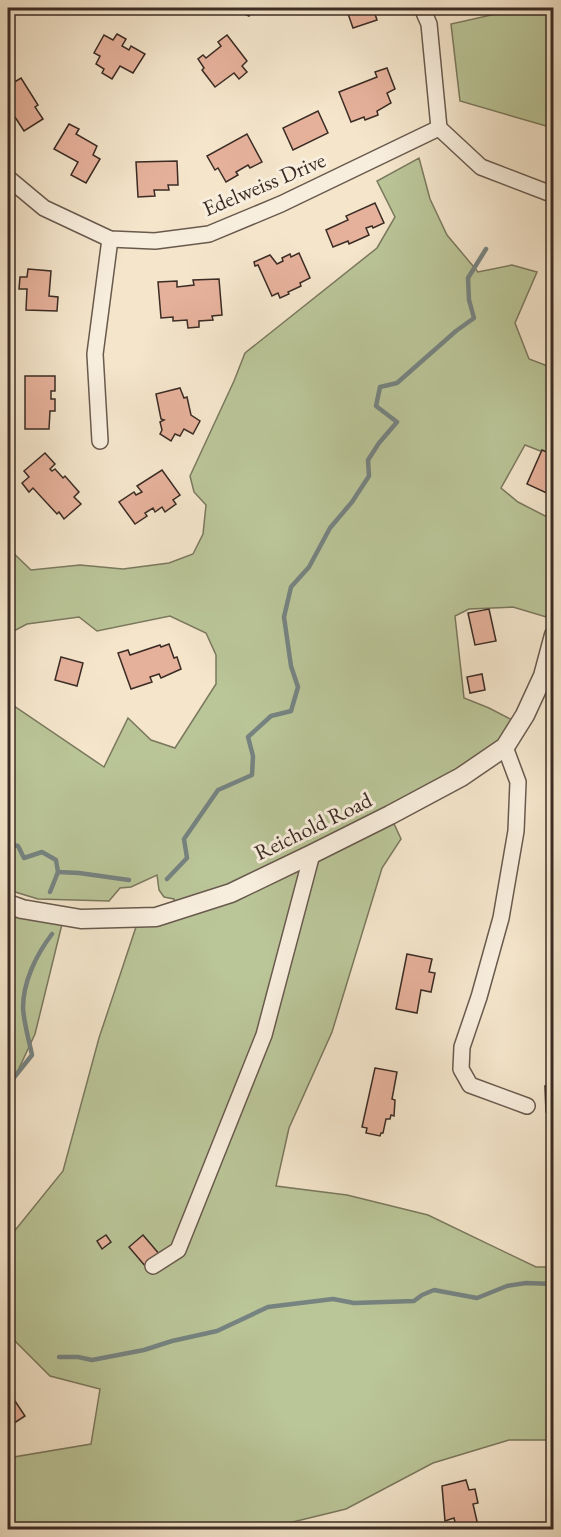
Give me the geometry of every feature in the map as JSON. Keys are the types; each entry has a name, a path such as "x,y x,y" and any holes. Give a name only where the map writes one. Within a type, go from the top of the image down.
{"street":[{"path":"422,8 429,24 439,128 482,167 553,195"},
{"name":"Edelweiss Drive","path":"8,178 44,208 110,238 155,242 209,234 281,204 439,128"},
{"path":"100,441 95,354 110,238"},
{"name":"Reichold Road","path":"8,904 22,909 81,919 156,917 231,893 312,854 461,777 505,747 525,716 543,676 554,634"},
{"path":"505,747 518,782 516,831 501,918 479,997 462,1047 461,1069 470,1085 527,1106"},
{"path":"153,1266 178,1250 264,1035 312,854"}],"green space":[{"path":"522,8 553,8 553,128 460,101 451,24"},
{"path":"419,158 430,199 447,235 478,272 512,265 537,272 515,323 529,359 553,368 553,456 525,445 501,488 518,502 553,520 553,619 513,607 469,609 455,616 464,698 520,724 505,747 390,815 401,839 382,868 332,1032 289,1128 276,1186 347,1195 428,1215 536,1267 553,1267 553,1440 509,1440 433,1463 346,1509 264,1529 8,1529 8,1458 91,1444 100,1389 50,1376 8,1334 8,1239 63,1171 99,1038 139,918 176,910 174,899 164,897 159,890 157,875 131,887 120,888 109,901 38,899 15,892 9,903 64,916 35,1034 8,1092 8,702 104,767 128,718 151,740 175,748 216,684 216,655 206,633 170,616 97,631 79,617 27,624 8,634 8,548 31,570 80,565 123,569 169,563 193,554 203,534 206,505 194,492 190,476 245,353 377,248 395,217 377,181"}],"building":[{"path":"239,8 253,8 249,16 237,11"},
{"path":"346,8 373,8 377,20 353,28"},
{"path":"117,34 126,39 122,46 129,50 131,46 145,54 133,73 120,66 112,79 102,73 104,69 96,64 100,56 94,53 104,35 113,40"},
{"path":"227,35 247,61 242,66 247,72 239,79 234,73 215,87 202,70 204,68 198,59 203,55 206,58 221,46 218,42"},
{"path":"387,68 395,89 387,93 391,103 377,111 378,115 351,122 339,92 377,77 375,72"},
{"path":"21,78 38,105 35,107 43,119 24,131 13,114 10,117 8,113 8,86"},
{"path":"318,111 328,133 293,150 283,128"},
{"path":"69,124 79,129 76,134 97,146 93,155 100,159 86,183 71,175 78,162 54,149"},
{"path":"247,134 262,162 250,168 248,165 226,182 218,168 215,170 207,156"},
{"path":"177,161 178,185 168,185 169,190 154,190 155,196 138,197 136,162"},
{"path":"375,203 384,223 373,228 372,226 366,228 369,235 349,244 348,241 333,247 326,230 348,220 346,216"},
{"path":"299,253 310,278 300,283 301,286 288,292 289,294 280,298 278,293 272,296 258,265 255,266 254,262 270,255 277,264 290,254 291,257"},
{"path":"28,269 51,271 49,296 58,297 57,311 26,310 27,289 19,289 20,277 27,277"},
{"path":"219,279 222,315 212,316 213,320 199,321 199,327 188,328 187,320 173,321 173,317 161,318 158,282 177,281 177,287 194,285 193,280"},
{"path":"25,376 55,376 55,391 51,391 51,399 55,399 55,411 50,411 49,429 25,429"},
{"path":"180,388 184,398 187,397 191,415 200,421 193,434 184,429 180,436 175,434 171,441 160,434 162,430 160,422 164,420 161,419 156,394"},
{"path":"542,450 554,455 554,490 551,495 527,484"},
{"path":"45,453 55,464 50,469 52,471 55,469 63,478 65,476 79,492 74,497 81,504 64,519 33,488 29,492 22,483 29,477 24,471"},
{"path":"162,470 180,495 173,500 176,504 165,512 162,507 155,512 153,508 145,513 147,516 135,524 119,502 134,492 136,495 142,492 137,486"},
{"path":"489,609 496,641 475,645 468,613"},
{"path":"169,644 181,669 161,678 159,674 150,677 152,682 131,689 118,653 128,650 130,655"},
{"path":"61,657 83,663 77,686 55,680"},
{"path":"482,674 485,690 470,693 467,677"},
{"path":"407,954 432,959 429,972 435,973 431,992 421,990 417,1013 396,1009"},
{"path":"375,1068 397,1072 392,1099 395,1100 394,1116 391,1115 390,1119 386,1119 383,1133 380,1136 366,1133 367,1128 362,1127"},
{"path":"545,1086 554,1086 554,1112 546,1112"},
{"path":"106,1235 111,1242 102,1249 97,1241"},
{"path":"143,1235 160,1255 146,1267 129,1247"},
{"path":"15,1401 25,1416 8,1427 8,1406"},
{"path":"466,1480 469,1490 475,1489 478,1503 473,1504 479,1530 457,1530 454,1518 445,1521 442,1486"}],"waterway":[{"path":"167,879 187,858 184,839 218,790 252,775 253,756 248,737 271,716 291,711 298,687 291,666 284,617 291,587 309,567 330,528 352,502 369,476 368,460 397,422 376,406 380,387 397,383 474,318 469,300 468,278 486,249"},
{"path":"8,844 18,846 24,858 42,852 56,860 58,872 50,892"},
{"path":"58,872 129,880"},
{"path":"8,1100 12,1080 32,1055 23,1008 25,988 36,960 52,934"},
{"path":"59,1357 92,1360 144,1350 217,1331 268,1307 333,1299 354,1303 414,1301 434,1290 477,1298 507,1286 526,1283 554,1284"}]}
